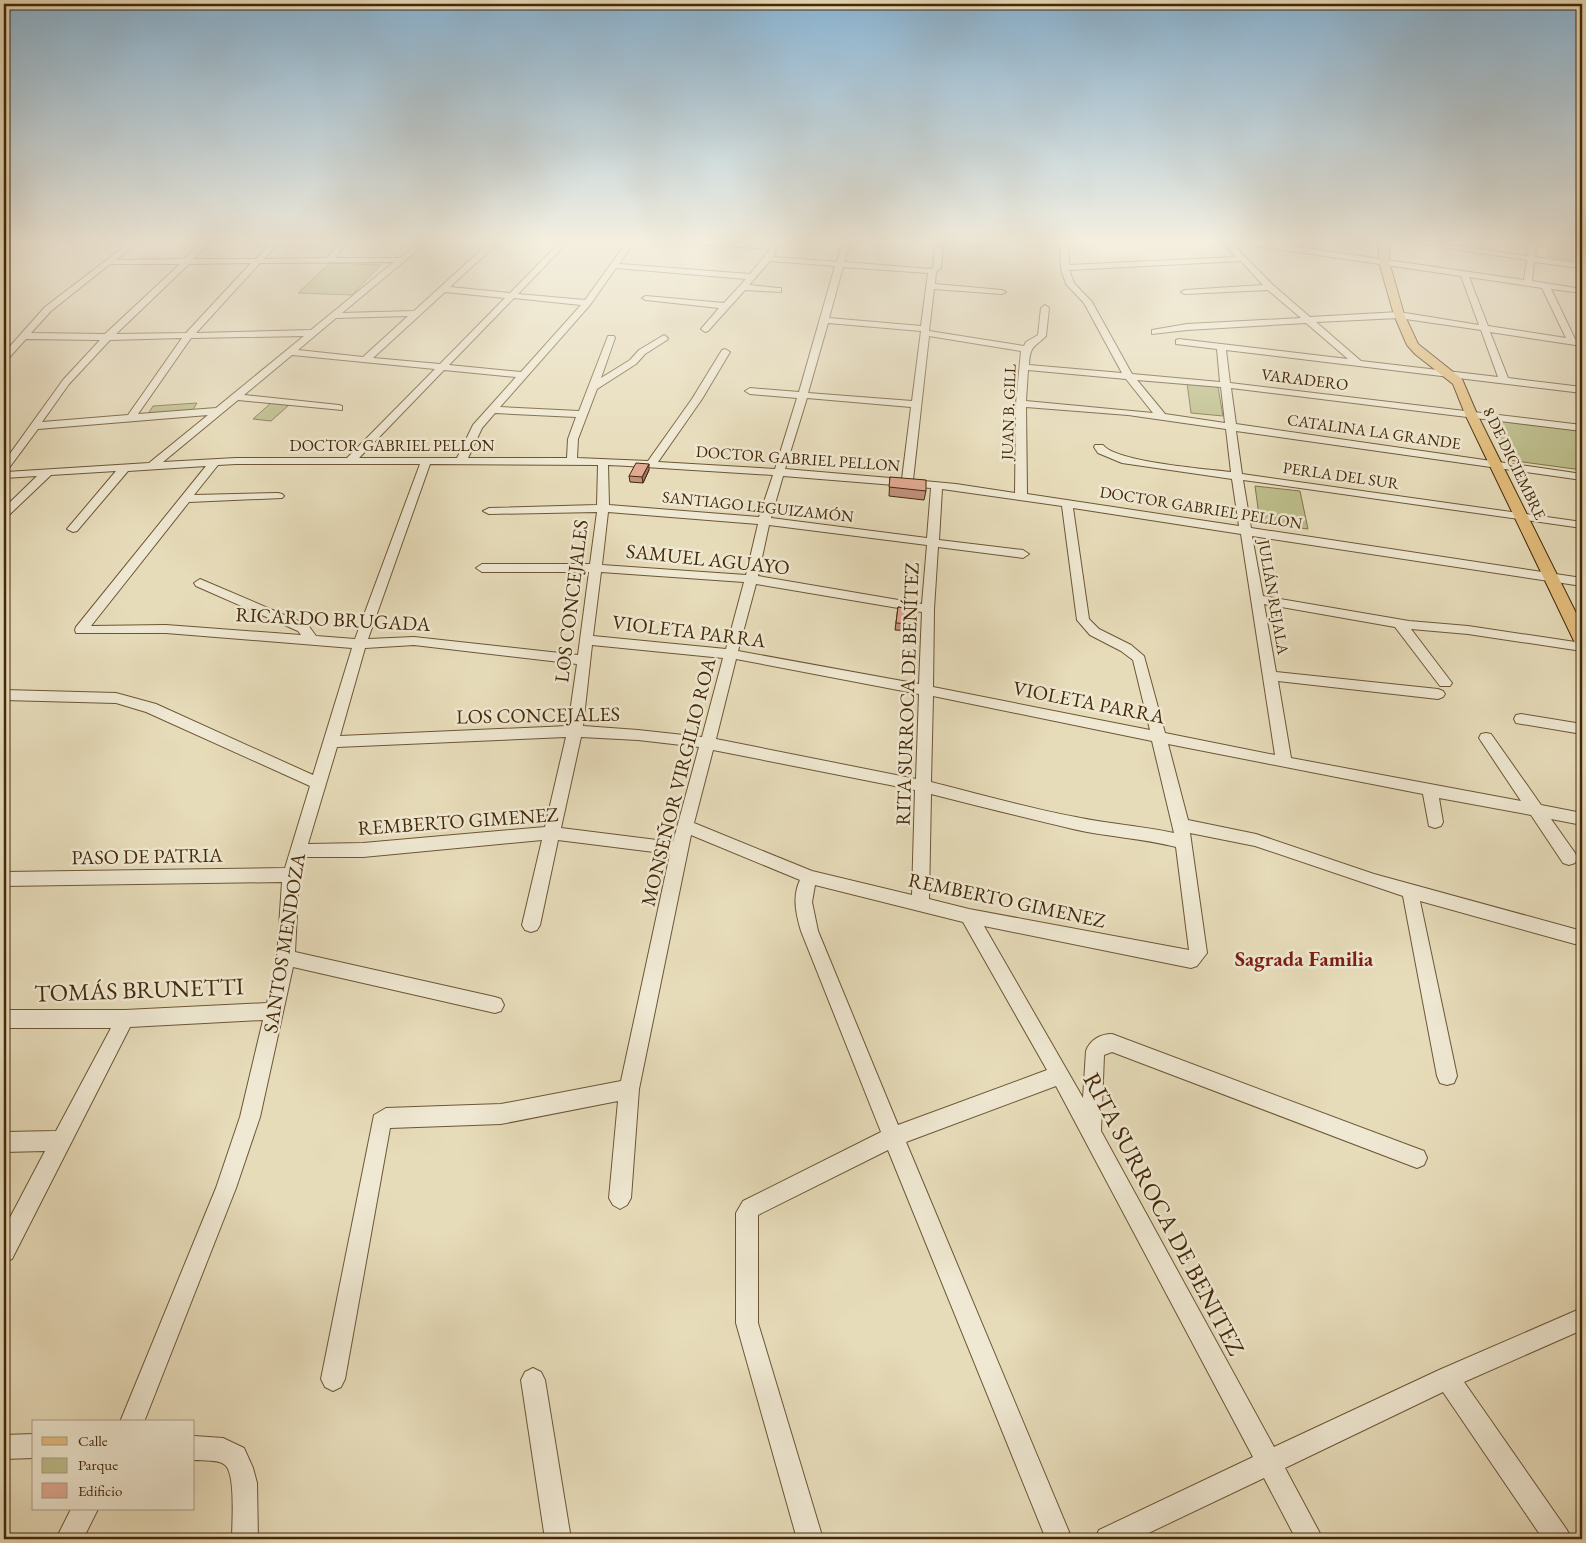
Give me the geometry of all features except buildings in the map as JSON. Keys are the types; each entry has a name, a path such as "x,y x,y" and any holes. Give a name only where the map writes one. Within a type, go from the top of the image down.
{"main road":[{"path":"1398,311 1399,315"},
{"name":"8 DE DICIEMBRE","path":"1399,315 1403,320 1413,345 1419,352 1458,382 1471,414 1582,642"}],"street":[{"path":"4,358 46,311"},
{"path":"4,469 66,382 106,337 133,311"},
{"path":"131,418 189,335 211,311"},
{"path":"152,466 340,311"},
{"path":"350,461 495,311"},
{"path":"462,461 477,427 580,311"},
{"path":"704,329 721,311"},
{"name":"MONSEÑOR VIRGILIO ROA","path":"620,1198 629,1089 679,849 751,579 764,521 803,395 826,311"},
{"path":"907,483 915,404 928,311"},
{"name":"JUAN B. GILL","path":"1021,496 1023,367 1029,344 1042,336 1045,311"},
{"path":"1093,311 1128,375 1162,417"},
{"path":"1298,311 1359,364"},
{"path":"1478,311 1504,381"},
{"path":"1557,311 1572,342"},
{"path":"334,316 418,312"},
{"path":"365,360 418,312"},
{"path":"1155,332 1187,327 1399,315 1582,343"},
{"path":"823,320 926,331 1027,349"},
{"path":"4,342 22,338 312,333"},
{"path":"572,462 573,439 611,338"},
{"path":"593,387 633,362 642,352 664,338"},
{"path":"1179,342 1582,390"},
{"name":"JULIÁN REJALA","path":"1221,348 1237,477 1284,762"},
{"path":"289,352 523,375"},
{"path":"651,464 698,399 725,352"},
{"name":"VARADERO","path":"1023,367 1226,384 1582,428"},
{"path":"750,391 915,404"},
{"path":"235,397 339,408"},
{"name":"CATALINA LA GRANDE","path":"1021,404 1162,417 1582,477"},
{"path":"491,410 583,414"},
{"path":"34,426 217,411"},
{"name":"PERLA DEL SUR","path":"1099,447 1102,451 1122,460 1582,525"},
{"name":"DOCTOR GABRIEL PELLON","path":"4,475 215,462 350,461 603,462 778,472 937,485 1021,496 1582,582"},
{"name":"SANTOS MENDOZA","path":"133,1420 226,1188 250,1117 286,958 291,875 360,644 426,461"},
{"path":"186,499 215,462"},
{"name":"LOS CONCEJALES","path":"531,925 575,730 603,508 603,462"},
{"path":"74,528 126,468"},
{"path":"4,514 48,472"},
{"name":"RITA SURROCA DE BENÍTEZ","path":"920,904 928,609 937,485"},
{"path":"186,499 278,496"},
{"name":"RICARDO BRUGADA","path":"186,499 81,630 166,630 360,644 414,641 583,660"},
{"path":"1067,503 1083,620 1088,628 1122,644 1134,652 1139,659 1182,833"},
{"name":"SANTIAGO LEGUIZAMÓN","path":"489,511 603,508 764,521 1023,554"},
{"name":"SAMUEL AGUAYO","path":"482,568 594,568 751,579 928,609"},
{"path":"200,583 303,628 312,640"},
{"path":"1258,599 1399,623 1468,630 1582,647"},
{"path":"1271,676 1441,689 1399,623"},
{"name":"VIOLETA PARRA","path":"585,640 731,654 925,690 1582,819"},
{"path":"4,695 116,698 151,708 318,783"},
{"path":"1521,719 1582,729"},
{"name":"LOS CONCEJALES","path":"331,742 575,730 638,734 707,743 922,786 1074,823 1117,831 1182,833 1256,840 1312,861 1410,891 1582,939"},
{"path":"1486,738 1569,858"},
{"path":"1430,789 1435,822"},
{"name":"REMBERTO GIMENEZ","path":"685,826 810,877 969,916 1191,960 1198,953 1182,833"},
{"name":"REMBERTO GIMENEZ","path":"298,851 363,850 552,833 679,849"},
{"name":"PASO DE PATRIA","path":"4,879 291,875"},
{"path":"810,877 804,890 804,903 808,925 824,969 1058,1539"},
{"path":"1410,891 1446,1076"},
{"name":"RITA SURROCA DE BENITEZ","path":"969,916 1060,1075 1310,1539"},
{"path":"286,958 495,1005"},
{"name":"TOMÁS BRUNETTI","path":"4,1019 125,1019 275,1011"},
{"path":"4,1251 125,1019"},
{"path":"1091,1133 1095,1051 1105,1043 1112,1043 1417,1158"},
{"path":"810,1539 747,1323 747,1213 754,1204 893,1137 1060,1075"},
{"path":"333,1379 381,1122 386,1118 501,1114 629,1089"},
{"path":"4,1142 60,1141"},
{"path":"1108,1539 1447,1378 1582,1319"},
{"path":"1447,1378 1558,1539"},
{"path":"533,1380 558,1539"},
{"path":"4,1447 32,1446"},
{"path":"195,1448 223,1450 235,1457 241,1468 244,1483 245,1539"},
{"path":"69,1539 84,1510"}],"green space":[{"path":"1187,383 1218,387 1223,416 1191,413"},
{"path":"197,403 192,411 148,414 153,406"},
{"path":"271,403 289,405 271,421 253,419"},
{"path":"1489,419 1582,430 1582,470 1508,460"},
{"path":"1255,486 1300,491 1308,529 1260,523"}],"district":[{"name":"Sagrada Familia","path":"1304,959"}]}
